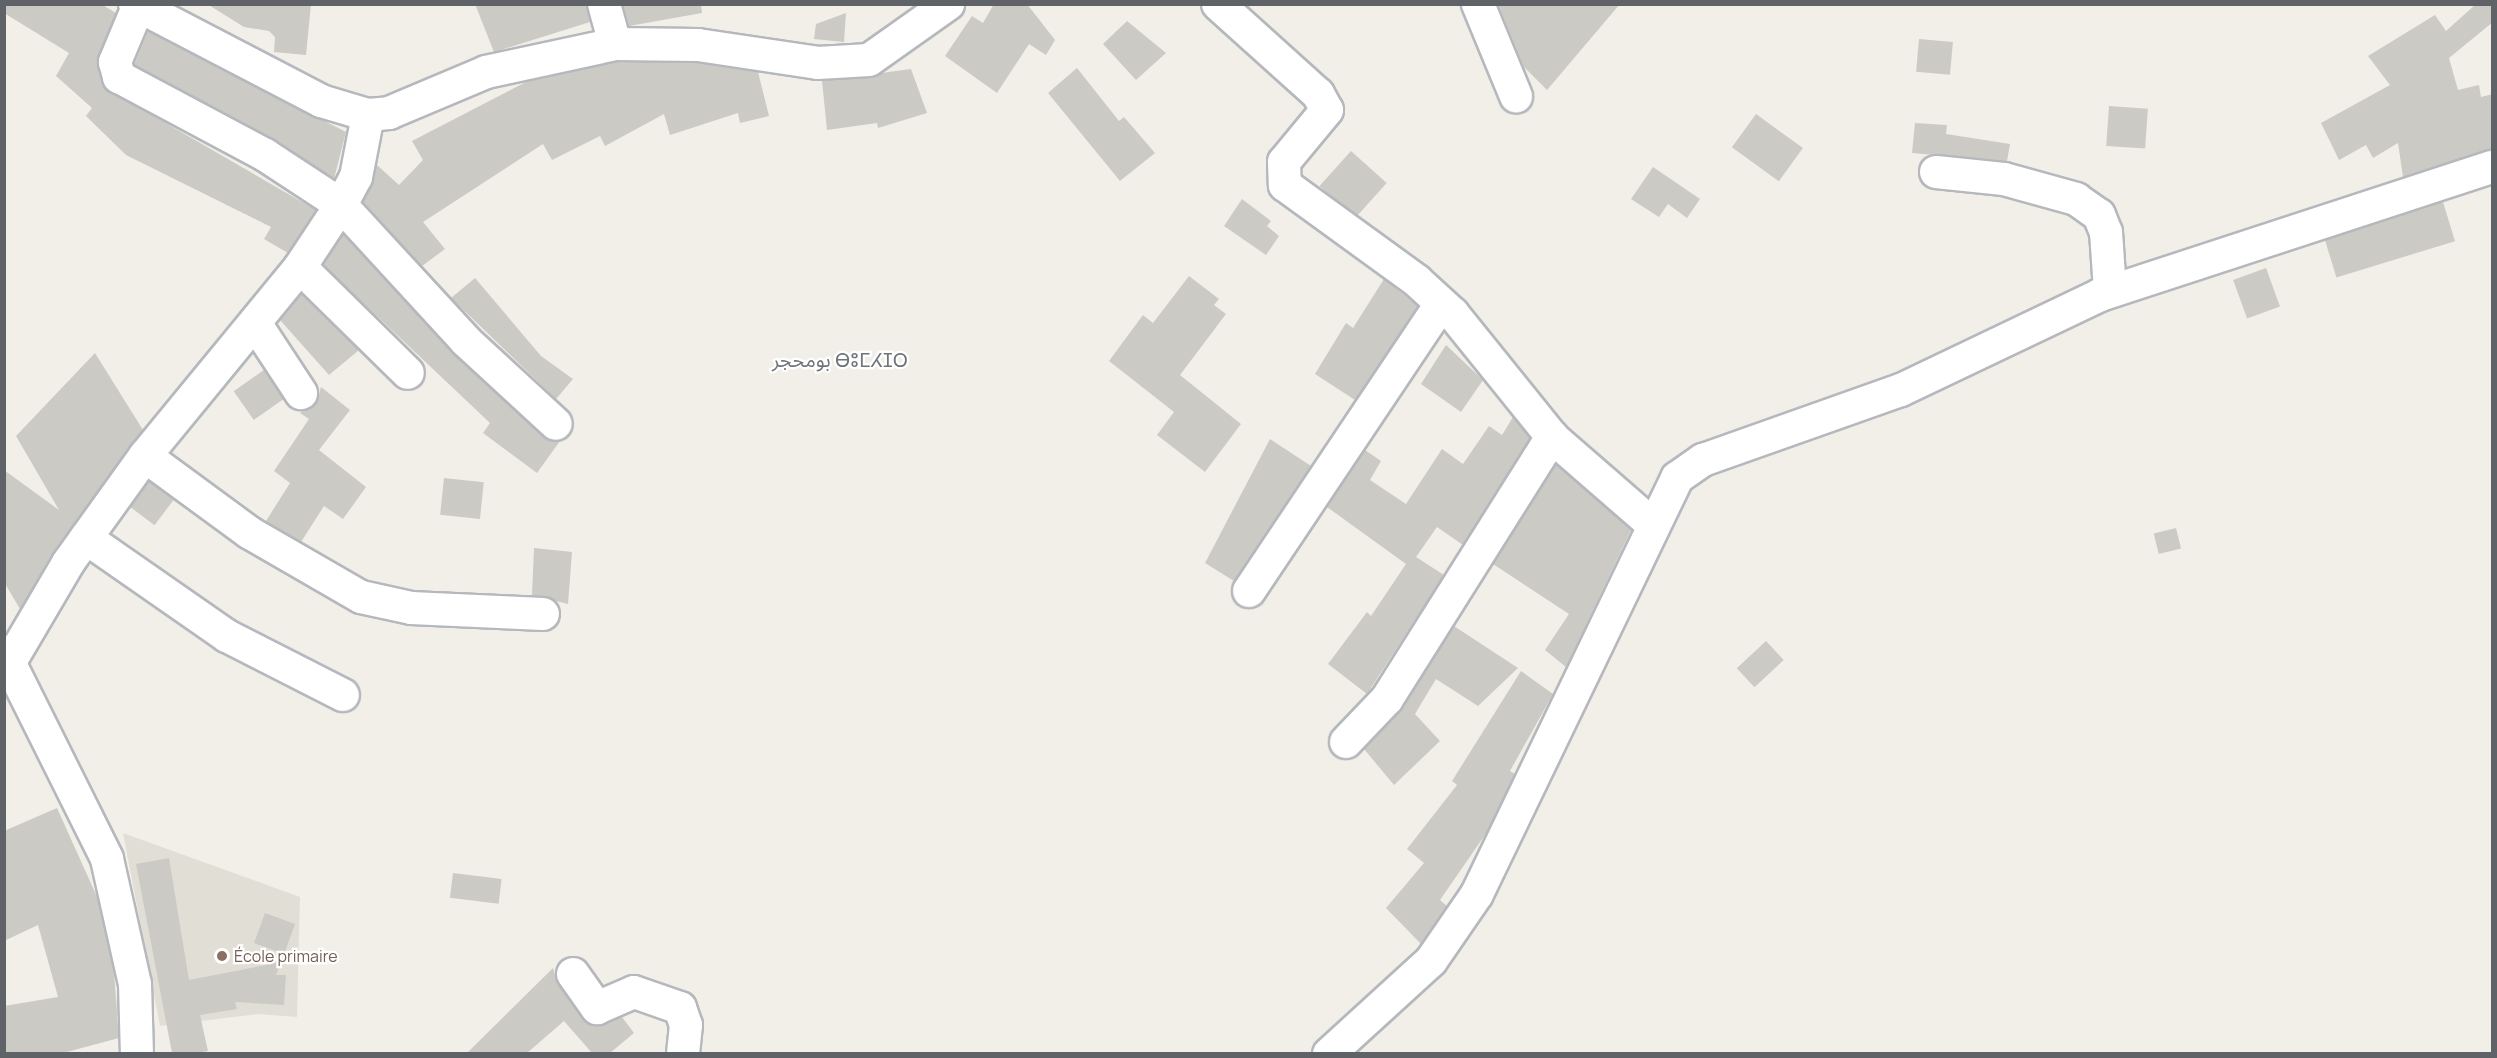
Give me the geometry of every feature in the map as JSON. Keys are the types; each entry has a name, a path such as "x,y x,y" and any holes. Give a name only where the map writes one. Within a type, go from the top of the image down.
{"street":[{"path":"604,4 615,44"},
{"path":"556,424 466,341 341,205 265,155 118,77 115,62 136,6 321,101 368,115 389,113 486,72 615,44 698,45 848,63 892,48 948,4"},
{"path":"1218,4 1318,94 1327,110 1284,162 1285,185 1441,304 1552,437 1653,525"},
{"path":"1478,4 1516,96"},
{"path":"137,1053 135,984 107,859 7,657 86,538 146,456 300,267 341,205 356,177 368,115"},
{"path":"1329,1053 1431,961 1477,894 1617,610 1653,525 1677,478 1703,460 1901,390 2110,291 2493,167"},
{"path":"1936,172 2004,179 2076,199 2099,215 2106,232 2110,291"},
{"path":"300,267 408,373"},
{"path":"1249,591 1441,304"},
{"path":"255,322 301,393"},
{"path":"1346,742 1387,699 1552,437"},
{"path":"146,456 250,533 360,597 411,608 543,614"},
{"path":"86,538 227,636 343,695"},
{"path":"4,711 37,719"},
{"path":"573,974 597,1008 634,992 665,999 680,1008 687,1025 683,1053"}],"shaded area":[{"name":"École primaire","path":"123,833 300,897 297,1017 258,1014 160,1026"}],"building":[{"path":"4,4 101,4 116,13 98,56 105,88 316,210 288,253 264,239 271,227 126,155 86,116 92,108 56,76 69,53 4,13"},
{"path":"207,4 311,4 306,55 274,52 275,37 269,31 244,27"},
{"path":"475,4 587,4 590,22 494,52"},
{"path":"623,4 701,4 702,13 629,26"},
{"path":"994,4 1027,4 1055,40 1046,55 1029,44 997,93 945,56 972,16 983,23"},
{"path":"1498,4 1620,4 1547,90 1524,67"},
{"path":"2476,4 2493,4 2493,22 2449,58 2458,90 2479,85 2481,97 2493,94 2493,149 2403,177 2398,143 2373,158 2366,145 2339,160 2321,123 2390,85 2368,56 2435,15 2446,31"},
{"path":"846,13 844,42 814,39 816,24"},
{"path":"1127,21 1166,53 1136,80 1103,44"},
{"path":"148,31 346,132 334,179 274,139 134,65"},
{"path":"1919,39 1953,42 1950,75 1916,72"},
{"path":"617,62 697,63 758,72 769,116 740,123 738,113 670,135 664,114 605,146 600,136 552,160 543,144 423,222 445,249 422,266 363,202 377,165 399,185 423,160 412,141 526,82"},
{"path":"1077,68 1119,121 1124,117 1155,153 1120,181 1048,93"},
{"path":"911,69 927,113 878,128 877,123 827,130 822,81"},
{"path":"2109,106 2148,109 2145,149 2106,146"},
{"path":"1756,114 1803,148 1779,181 1732,147"},
{"path":"1915,123 1947,125 1946,134 2010,144 2007,161 1912,153"},
{"path":"1351,151 1387,183 1355,218 1320,186"},
{"path":"1653,167 1700,199 1687,218 1668,204 1659,217 1631,199"},
{"path":"1242,199 1271,221 1267,226 1279,236 1266,255 1224,226"},
{"path":"2443,202 2455,241 2336,277 2324,238"},
{"path":"343,234 454,354 544,437 560,441 537,473 483,433 490,423 323,265"},
{"path":"2266,268 2280,307 2247,318 2233,280"},
{"path":"1189,276 1219,299 1214,305 1226,314 1180,375 1241,424 1205,472 1157,435 1174,412 1109,361 1143,315 1153,323"},
{"path":"475,278 541,356 573,379 556,399 451,298"},
{"path":"1384,279 1418,306 1355,400 1315,374 1346,323 1353,328"},
{"path":"301,294 359,350 329,375 280,320"},
{"path":"1446,345 1483,380 1461,412 1421,384"},
{"path":"95,353 143,430 53,552 20,609 4,582 4,470 59,510 16,436"},
{"path":"264,370 284,399 254,420 234,391"},
{"path":"321,387 350,410 319,450 366,487 343,519 324,506 301,542 266,521 290,483 274,471 309,419 300,413 317,402"},
{"path":"1513,417 1530,438 1463,545 1437,527 1416,557 1444,575 1367,694 1328,664 1367,612 1371,616 1406,564 1327,507 1365,450 1381,461 1370,480 1406,504 1442,449 1463,464 1489,426 1502,435"},
{"path":"1270,439 1311,466 1234,581 1205,563"},
{"path":"1556,464 1631,530 1566,667 1545,650 1569,614 1493,564"},
{"path":"444,478 484,482 480,519 440,515"},
{"path":"149,481 174,500 154,525 130,507"},
{"path":"2176,528 2181,548 2159,554 2154,534"},
{"path":"534,548 572,552 568,604 532,595"},
{"path":"1454,626 1518,668 1478,706 1436,679 1415,714 1440,741 1394,785 1364,749 1402,709"},
{"path":"1766,641 1784,660 1754,687 1737,668"},
{"path":"1521,671 1553,694 1510,771 1515,774 1487,832 1440,900 1447,906 1421,944 1386,908 1424,863 1407,849 1457,785 1452,781"},
{"path":"57,808 98,899 114,972 119,1038 63,1053 4,1053 4,1006 58,997 38,925 4,941 4,831"},
{"path":"169,858 189,980 281,962 276,975 286,975 284,1005 235,1002 237,1009 200,1015 208,1051 197,1053 172,1053 136,864"},
{"path":"453,873 502,879 499,904 450,898"},
{"path":"265,913 295,924 284,954 254,943"},
{"path":"553,968 558,984 588,1023 622,1017 634,1033 610,1053 592,1053 564,1021 527,1053 467,1053"}],"place":[{"name":"École primaire","path":"222,956"}],"district":[{"name":"بومحجر ⴱⵓⵎⵃⵊⵔ","path":"840,359"}]}
